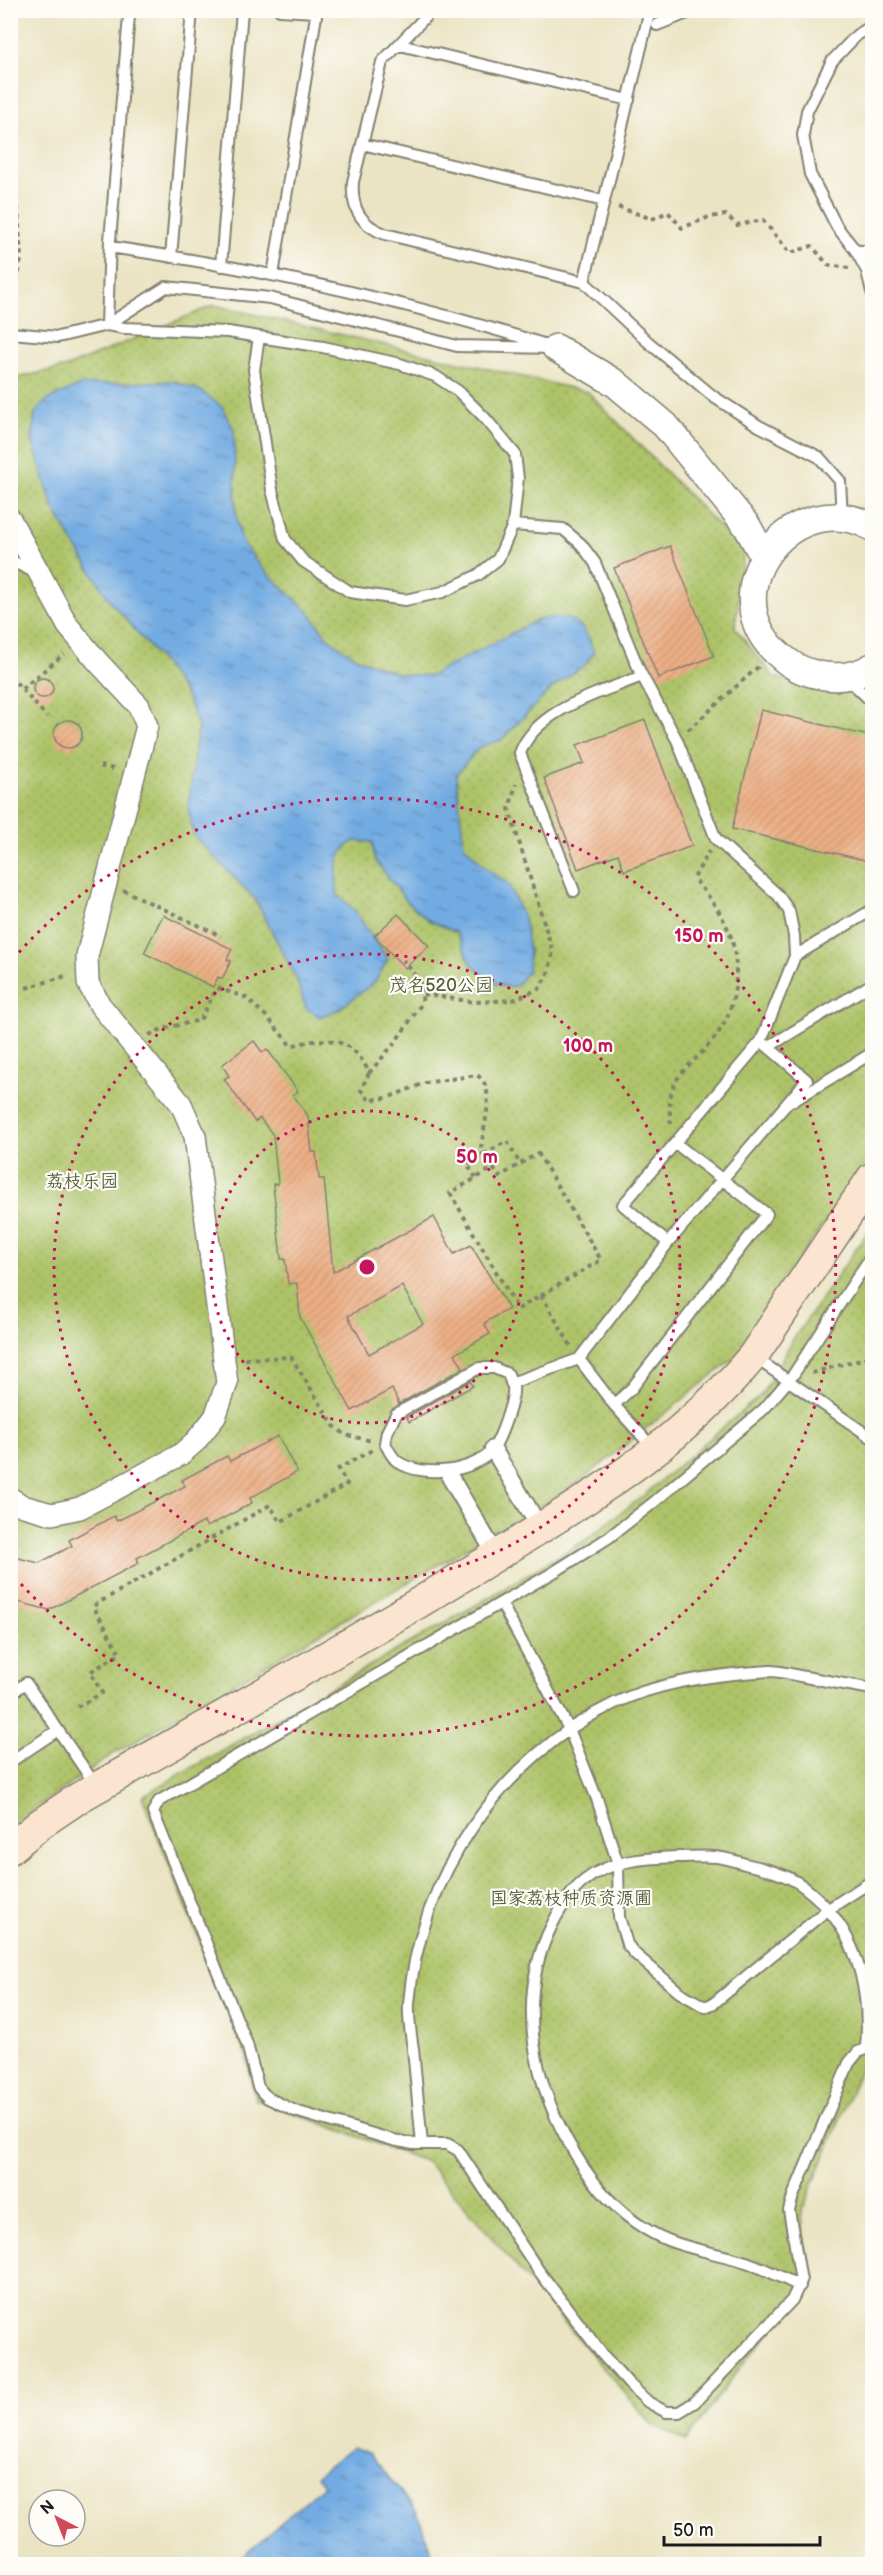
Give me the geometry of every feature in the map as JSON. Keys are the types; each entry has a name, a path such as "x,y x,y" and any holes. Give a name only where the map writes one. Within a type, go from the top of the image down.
{"main road":[{"path":"10,1849 57,1812 244,1705 496,1555 601,1491 655,1451 731,1383 753,1356 873,1178"}],"street":[{"path":"556,348 615,383 665,425 747,526 764,557"},
{"path":"873,527 864,522 842,517 814,519 785,533 764,557 756,578 753,600 757,622 767,642 782,659 801,671 823,676 845,676 873,667"},
{"path":"10,519 68,626 139,706 147,726 87,956 88,983 100,1005 181,1104 195,1136 226,1383 218,1412 195,1442 180,1455 80,1508 52,1514 22,1506 10,1498"},
{"path":"493,1449 540,1528"},
{"path":"450,1477 496,1555"}],"lane":[{"path":"107,325 110,247 128,10"},
{"path":"171,257 192,10"},
{"path":"221,266 242,10"},
{"path":"273,275 317,11 280,10"},
{"path":"432,10 382,62 352,195 355,208 362,220 372,229 584,282 647,341 714,397 759,426 819,457 840,481 842,517"},
{"path":"584,282 651,10"},
{"path":"657,25 695,10"},
{"path":"873,26 856,35 832,60 807,111 803,135 810,174 837,227 856,251 867,271 873,292"},
{"path":"400,45 628,100"},
{"path":"362,144 604,201"},
{"path":"110,247 273,275 466,319 556,348"},
{"path":"856,251 873,251"},
{"path":"10,333 58,337 107,325 165,287 270,298 457,346 556,348"},
{"path":"107,325 124,328 228,332 323,347 400,364 435,376 458,391 485,418 514,454 518,478 513,525 498,559 478,575 444,592 405,600 350,592 303,561 285,539 272,490 255,370 259,337"},
{"path":"513,525 563,529 581,544 595,563 642,676 677,740 716,839 778,895 789,911 795,936 795,957 765,1044"},
{"path":"10,560 39,574"},
{"path":"574,891 520,753 525,740 535,728 567,707 642,676"},
{"path":"845,676 873,702"},
{"path":"795,957 873,910"},
{"path":"668,1243 623,1204 765,1044 873,984"},
{"path":"511,1383 579,1359 668,1243 807,1080 765,1044"},
{"path":"784,1106 873,1053"},
{"path":"614,1405 632,1388 767,1214 674,1144"},
{"path":"800,2286 747,2263 682,2246 643,2228 620,2210 591,2180 555,2119 538,2072 533,2042 532,2006 543,1944 571,1894 584,1881 601,1870 618,1864 657,1857 717,1857 766,1869 802,1885 828,1910 855,1953 866,1988 869,2048 849,2063 790,2205 801,2273 800,2286 785,2310 695,2402 679,2412 666,2412 648,2402 602,2354 538,2271 458,2150 447,2144 422,2144 393,2140 295,2111 262,2093 255,2079 247,2044 153,1817 153,1809 159,1801 501,1603 608,1538 751,1421 789,1380 873,1255"},
{"path":"753,1356 873,1438"},
{"path":"579,1359 614,1405 655,1451"},
{"path":"479,1368 494,1368 508,1374 511,1383 513,1388 508,1414 493,1449 482,1458 460,1468 443,1472 419,1470 397,1462 385,1443 387,1432 396,1414 479,1368"},
{"path":"501,1603 569,1729 597,1799 618,1864 619,1917 627,1944 642,1961 679,1992 705,2007 722,1998 828,1910 873,1881"},
{"path":"422,2144 409,2007 413,1972 424,1926 446,1872 489,1804 518,1772 546,1746 569,1729 616,1702 669,1684 772,1671 873,1689"},
{"path":"10,1694 26,1683 97,1788"},
{"path":"10,1761 58,1730"}],"path":[{"path":"10,34 16,10"},
{"path":"10,171 18,210 21,259 18,286 10,319"},
{"path":"10,196 18,210"},
{"path":"604,201 652,219 668,212 682,228 709,217 726,215 737,225 763,220 790,253 812,246 828,265"},
{"path":"677,740 775,651"},
{"path":"22,689 47,667"},
{"path":"10,676 47,717"},
{"path":"423,994 474,1002 513,1000 540,989 549,971 553,952 509,809 523,762"},
{"path":"674,1144 669,1104 671,1088 681,1072 716,1038 735,993 735,956 731,939 716,908 694,878 716,839"},
{"path":"106,882 221,936"},
{"path":"403,960 423,985 422,1003 394,1044 369,1073 361,1090 369,1100 387,1098 425,1083 477,1074 483,1079 488,1091 481,1148 483,1155"},
{"path":"26,987 87,970"},
{"path":"132,1044 162,1029 200,1020 217,988 245,998 268,1017 291,1046 316,1038 339,1041 362,1058 369,1073"},
{"path":"476,1178 467,1164 507,1141 520,1164"},
{"path":"538,1153 601,1260 518,1309 450,1193 494,1168 498,1177 520,1164 538,1153"},
{"path":"541,1295 579,1359"},
{"path":"789,1380 873,1356"},
{"path":"223,1360 291,1357 334,1426 346,1435 385,1443"},
{"path":"77,1707 102,1693 90,1672 120,1654 93,1606 270,1505 280,1522 347,1484 338,1469 385,1443"}],"green space":[{"name":"茂名520公园","path":"214,305 588,392 744,552 735,628 774,677 841,693 872,685 872,1156 806,1249 738,1355 577,1484 115,1753 11,1825 11,379 67,367"},
{"name":"国家荔枝种质资源圃","path":"872,1226 872,2058 865,2058 802,2211 806,2292 747,2358 686,2441 652,2425 427,2162 255,2099 246,2056 142,1796 584,1541 644,1495 762,1394 794,1338"}],"water":[{"path":"172,381 201,391 222,407 234,430 236,515 242,542 263,569 308,611 329,639 357,658 399,674 430,676 537,620 568,619 581,626 586,633 594,653 585,665 552,688 501,740 479,747 456,775 464,845 484,866 508,884 524,918 529,951 528,971 516,986 508,987 489,982 471,963 456,932 430,921 408,903 375,860 372,842 353,841 339,858 337,894 354,910 388,959 375,982 339,1009 319,1017 306,1008 296,978 255,899 194,836 188,808 198,726 188,699 164,664 111,602 77,549 53,507 32,440 35,413 47,400 81,385"},
{"path":"353,2447 370,2454 417,2512 436,2564 234,2564 324,2485 316,2476"}],"building":[{"path":"670,546 714,656 658,678 614,568"},
{"path":"43,678 50,681 53,688 50,695 43,698 36,695 33,688 36,681"},
{"path":"761,710 873,737 873,862 732,829"},
{"path":"68,720 78,724 82,734 78,744 68,748 58,744 54,734 58,724"},
{"path":"645,720 692,846 624,871 618,854 578,869 544,778 584,763 577,745"},
{"path":"398,914 429,946 405,968 374,936"},
{"path":"163,915 232,949 227,959 231,961 222,979 218,977 213,987 144,953"},
{"path":"254,1041 262,1052 267,1049 298,1091 293,1095 308,1116 312,1152 316,1152 319,1179 324,1179 333,1272 434,1217 454,1254 471,1245 509,1309 484,1323 490,1334 455,1354 463,1368 399,1404 392,1389 352,1411 300,1317 297,1283 288,1284 285,1259 281,1259 273,1184 278,1184 273,1135 260,1118 255,1122 224,1079 229,1076 222,1065","holes":["402,1286 423,1324 369,1354 348,1316"]},
{"path":"470,1381 473,1386 409,1422 407,1417"},
{"path":"278,1436 297,1472 250,1498 252,1503 207,1527 204,1522 137,1558 139,1563 49,1610 10,1600 10,1556 39,1563 72,1546 69,1540 114,1516 117,1521 185,1486 182,1480 227,1456 230,1461"}],"park label":[{"name":"荔枝乐园","path":"82,1181"}]}
